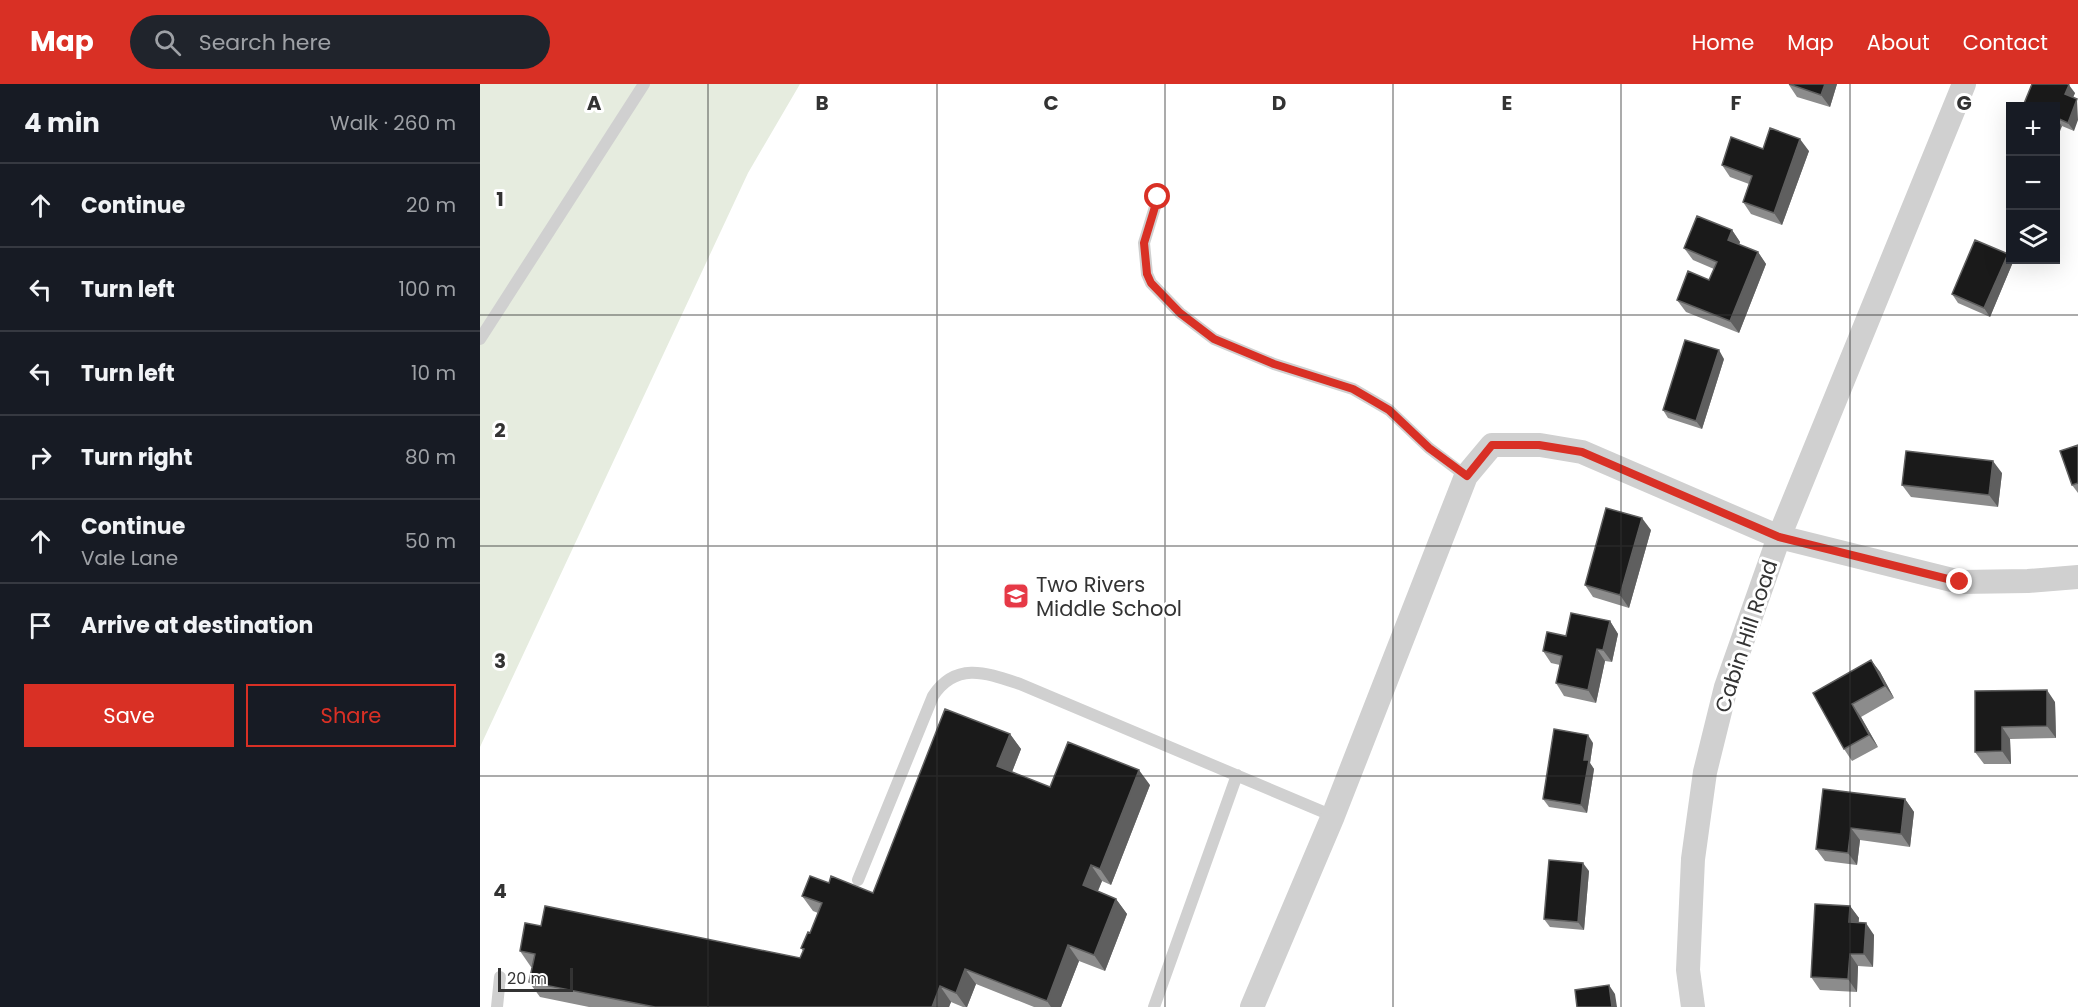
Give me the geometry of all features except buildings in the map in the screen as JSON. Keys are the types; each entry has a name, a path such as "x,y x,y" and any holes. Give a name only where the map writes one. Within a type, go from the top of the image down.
{"street":[{"name":"Cabin Hill Road","path":"1693,1007 1688,970 1693,859 1705,772 1726,687 1779,537 1964,84"},
{"path":"1252,1007 1333,816 1467,476 1492,445 1539,445 1582,452 1779,537 1960,582 2028,581 2078,577"}],"lane":[{"path":"480,339 644,84"},
{"path":"1158,197 1144,243 1147,274 1151,283 1180,313 1214,339 1274,364 1353,389 1362,394 1389,410 1429,448 1467,476"},
{"path":"858,880 929,705 940,685 967,672 988,673 1020,684 1333,816"},
{"path":"1154,1007 1237,775"},
{"path":"497,1007 500,977"}],"shaded area":[{"path":"480,84 800,84 748,173 480,747"}],"place":[{"name":"Two Rivers Middle School","path":"1016,596"}],"route":[{"path":"1158,197 1144,243 1147,274 1151,283 1180,313 1214,339 1274,364 1353,389 1389,410 1429,448 1467,476 1492,445 1539,445 1582,452 1779,537 1960,582"}]}
